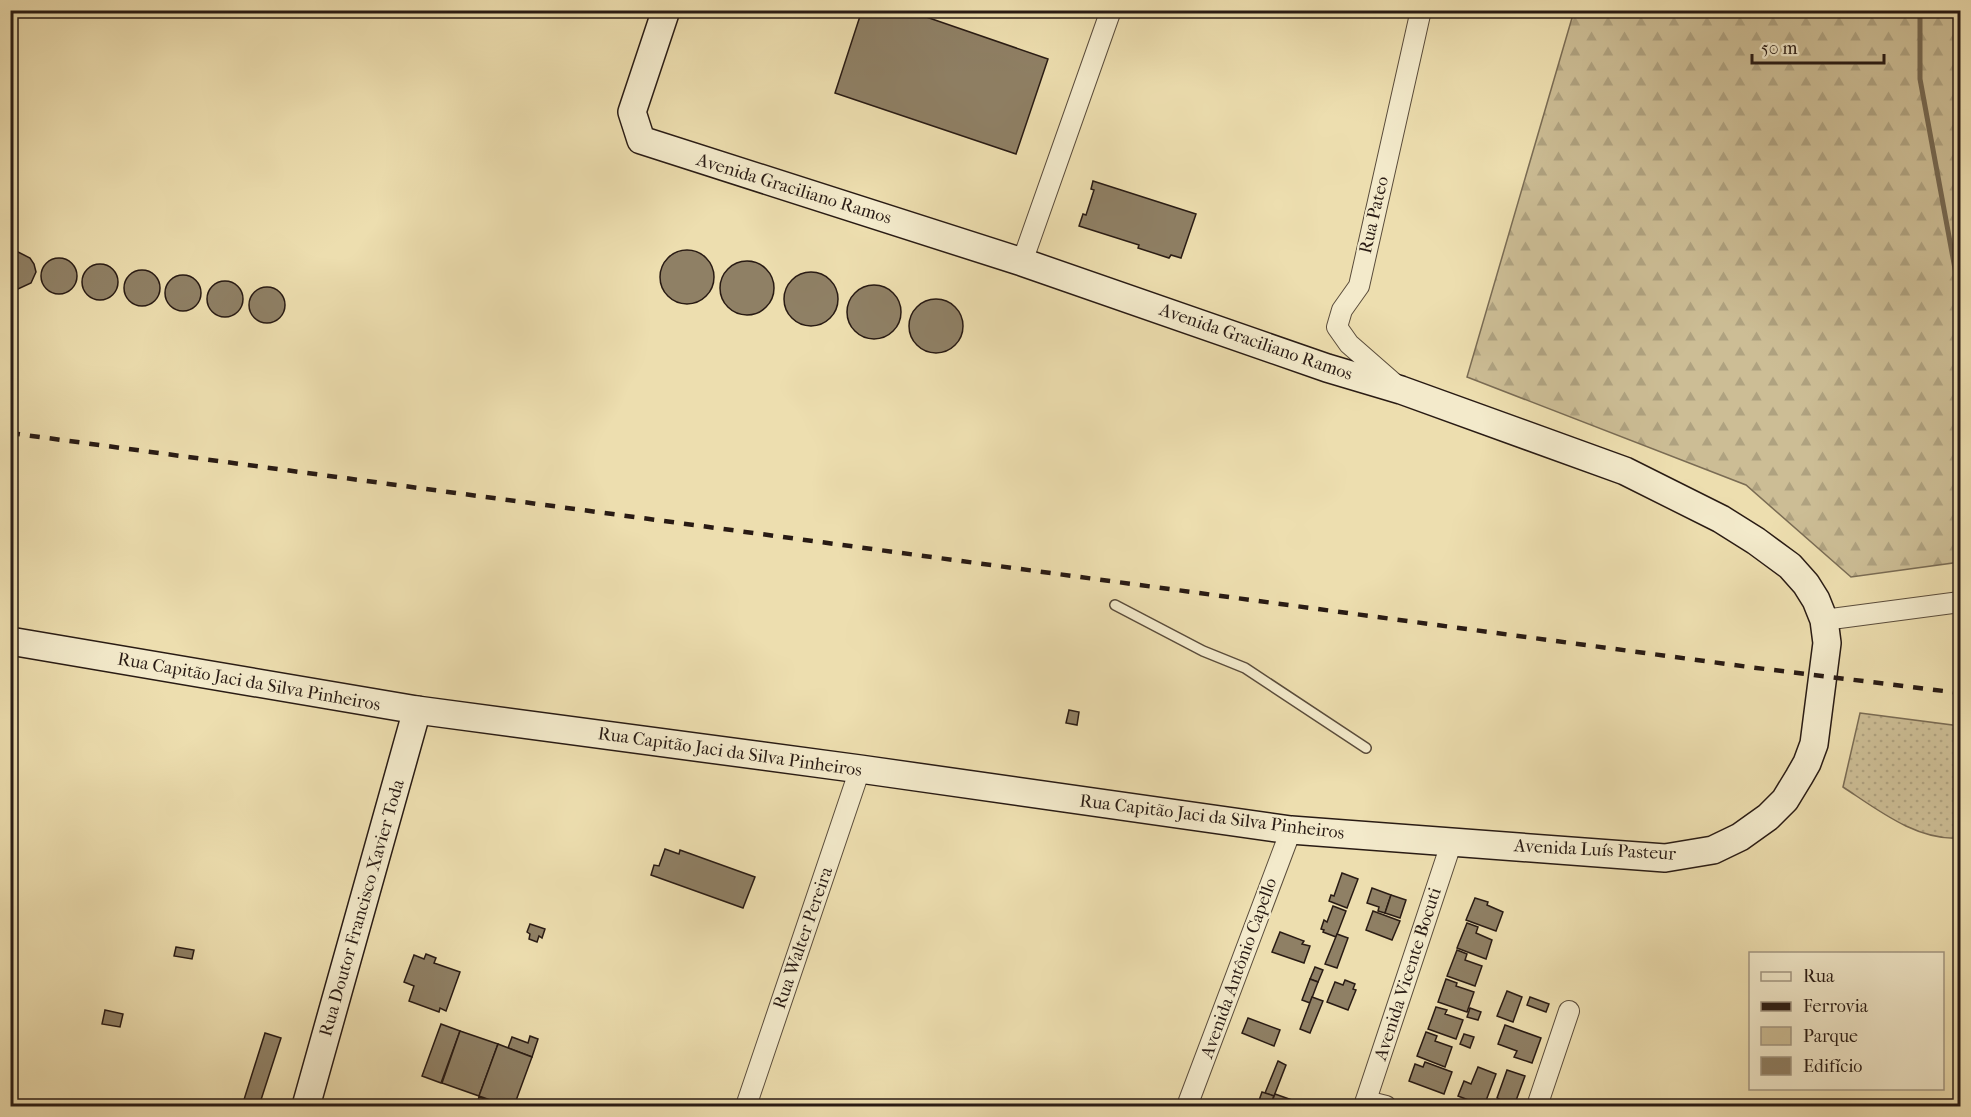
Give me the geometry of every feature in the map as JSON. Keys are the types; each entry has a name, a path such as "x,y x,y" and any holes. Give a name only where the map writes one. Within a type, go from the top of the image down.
{"street":[{"name":"Avenida Graciliano Ramos","path":"666,10 632,112 641,140 1022,262 1327,368 1401,390 1625,471 1721,519 1790,566 1811,592 1824,620"},
{"path":"1022,262 1111,10"},
{"name":"Rua Pateo","path":"1401,390 1349,344 1337,327 1342,310 1359,286 1421,10"},
{"path":"1824,620 1960,602"},
{"name":"Avenida Luís Pasteur","path":"1452,841 1665,858 1713,850 1740,837 1768,818 1785,800 1807,763 1814,744 1827,643 1824,620"},
{"name":"Rua Capitão Jaci da Silva Pinheiros","path":"10,641 417,710 860,769 1291,830 1452,841"},
{"name":"Rua Doutor Francisco Xavier Toda","path":"306,1107 417,710"},
{"name":"Rua Walter Pereira","path":"746,1107 860,769"},
{"name":"Avenida Antônio Capello","path":"1187,1107 1291,830"},
{"name":"Avenida Vicente Bocuti","path":"1365,1104 1452,841"},
{"path":"1538,1107 1569,1011"},
{"path":"1365,1104 1386,1107"}],"lane":[{"path":"1115,604 1203,651 1245,668 1366,748"}],"green space":[{"path":"1574,11 1960,11 1960,562 1851,577 1746,485 1467,377"},
{"path":"1860,713 1960,726 1960,838 1928,835 1913,829 1884,814 1843,787"}],"building":[{"path":"862,10 906,10 1048,59 1016,154 835,93"},
{"path":"1093,181 1196,214 1181,258 1171,255 1169,258 1138,248 1139,245 1079,226 1083,214 1086,215 1094,190 1091,189"},
{"path":"687,250 697,252 706,258 712,267 714,277 712,287 706,296 697,302 687,304 677,302 668,296 662,287 660,277 662,267 668,258 677,252"},
{"path":"18,252 30,258 36,272 31,283 18,289 10,288 10,254"},
{"path":"59,258 72,263 77,276 72,289 59,294 46,289 41,276 46,263"},
{"path":"747,261 757,263 766,269 772,278 774,288 772,298 766,307 757,313 747,315 737,313 728,307 722,298 720,288 722,278 728,269 737,263"},
{"path":"100,264 113,269 118,282 113,295 100,300 87,295 82,282 87,269"},
{"path":"142,270 155,275 160,288 155,301 142,306 129,301 124,288 129,275"},
{"path":"811,272 821,274 830,280 836,289 838,299 836,309 830,318 821,324 811,326 801,324 792,318 786,309 784,299 786,289 792,280 801,274"},
{"path":"183,275 196,280 201,293 196,306 183,311 170,306 165,293 170,280"},
{"path":"225,281 238,286 243,299 238,312 225,317 212,312 207,299 212,286"},
{"path":"874,285 884,287 893,293 899,302 901,312 899,322 893,331 884,337 874,339 864,337 855,331 849,322 847,312 849,302 855,293 864,287"},
{"path":"267,287 280,292 285,305 280,318 267,323 254,318 249,305 254,292"},
{"path":"936,299 946,301 955,307 961,316 963,326 961,336 955,345 946,351 936,353 926,351 917,345 911,336 909,326 911,316 917,307 926,301"},
{"path":"1069,710 1079,712 1077,725 1066,723"},
{"path":"665,849 679,854 680,850 755,877 743,908 651,875 654,865 659,866"},
{"path":"1342,873 1358,879 1347,908 1329,901 1331,895 1334,896"},
{"path":"1372,888 1391,895 1385,913 1378,911 1379,907 1367,903"},
{"path":"1391,895 1406,900 1400,918 1385,913"},
{"path":"1475,898 1488,902 1487,905 1503,912 1496,931 1466,920"},
{"path":"1333,906 1346,911 1336,937 1321,929 1324,920 1327,922"},
{"path":"1373,911 1400,921 1392,940 1366,930"},
{"path":"1467,923 1478,927 1476,933 1492,940 1486,959 1457,948"},
{"path":"530,924 545,929 542,938 539,936 537,942 529,939 530,934 527,932"},
{"path":"1280,932 1304,941 1302,944 1310,946 1304,963 1272,952"},
{"path":"1337,934 1348,938 1337,968 1325,964"},
{"path":"176,947 194,950 192,959 174,956"},
{"path":"1457,950 1467,954 1465,960 1482,966 1475,986 1447,976"},
{"path":"426,954 436,958 434,963 460,972 446,1011 440,1008 439,1012 409,1001 414,986 404,982 414,955 424,959"},
{"path":"1315,967 1323,970 1318,982 1310,979"},
{"path":"1310,979 1318,982 1310,1003 1302,1000"},
{"path":"1446,979 1457,983 1456,986 1474,992 1467,1012 1438,1002"},
{"path":"1345,980 1355,984 1353,989 1356,990 1348,1010 1327,1002 1335,982 1343,985"},
{"path":"1507,991 1522,997 1513,1022 1497,1016"},
{"path":"1312,997 1323,1001 1310,1033 1300,1029"},
{"path":"1530,997 1549,1004 1546,1012 1527,1005"},
{"path":"1436,1007 1447,1010 1445,1014 1463,1020 1456,1039 1428,1029"},
{"path":"1470,1008 1481,1012 1478,1020 1467,1017"},
{"path":"105,1010 123,1014 120,1027 102,1024"},
{"path":"1248,1018 1280,1030 1274,1046 1242,1033"},
{"path":"441,1024 460,1031 441,1083 422,1076"},
{"path":"1505,1025 1541,1038 1532,1063 1514,1057 1517,1051 1498,1044"},
{"path":"460,1031 498,1044 479,1096 442,1083"},
{"path":"1426,1032 1437,1036 1435,1041 1452,1047 1445,1067 1417,1056"},
{"path":"265,1033 281,1038 259,1106 242,1106"},
{"path":"1464,1034 1474,1037 1470,1048 1460,1044"},
{"path":"530,1036 538,1039 532,1057 508,1048 512,1037 528,1043"},
{"path":"498,1044 532,1057 514,1106 507,1106 479,1096"},
{"path":"1278,1061 1286,1065 1274,1096 1265,1093"},
{"path":"1425,1062 1452,1072 1444,1094 1409,1081 1415,1064 1423,1067"},
{"path":"1478,1067 1496,1074 1484,1106 1458,1096 1464,1081 1471,1084"},
{"path":"1507,1070 1525,1076 1514,1106 1500,1106 1497,1105 1499,1099 1497,1098"},
{"path":"1262,1092 1274,1096 1270,1106 1257,1106"},
{"path":"1275,1094 1309,1106 1270,1106"},
{"path":"479,1097 491,1101 489,1106 476,1106"}],"waterway":[{"path":"1920,10 1920,79 1960,296"}],"railway":[{"path":"10,433 1749,667 1960,693"}]}
